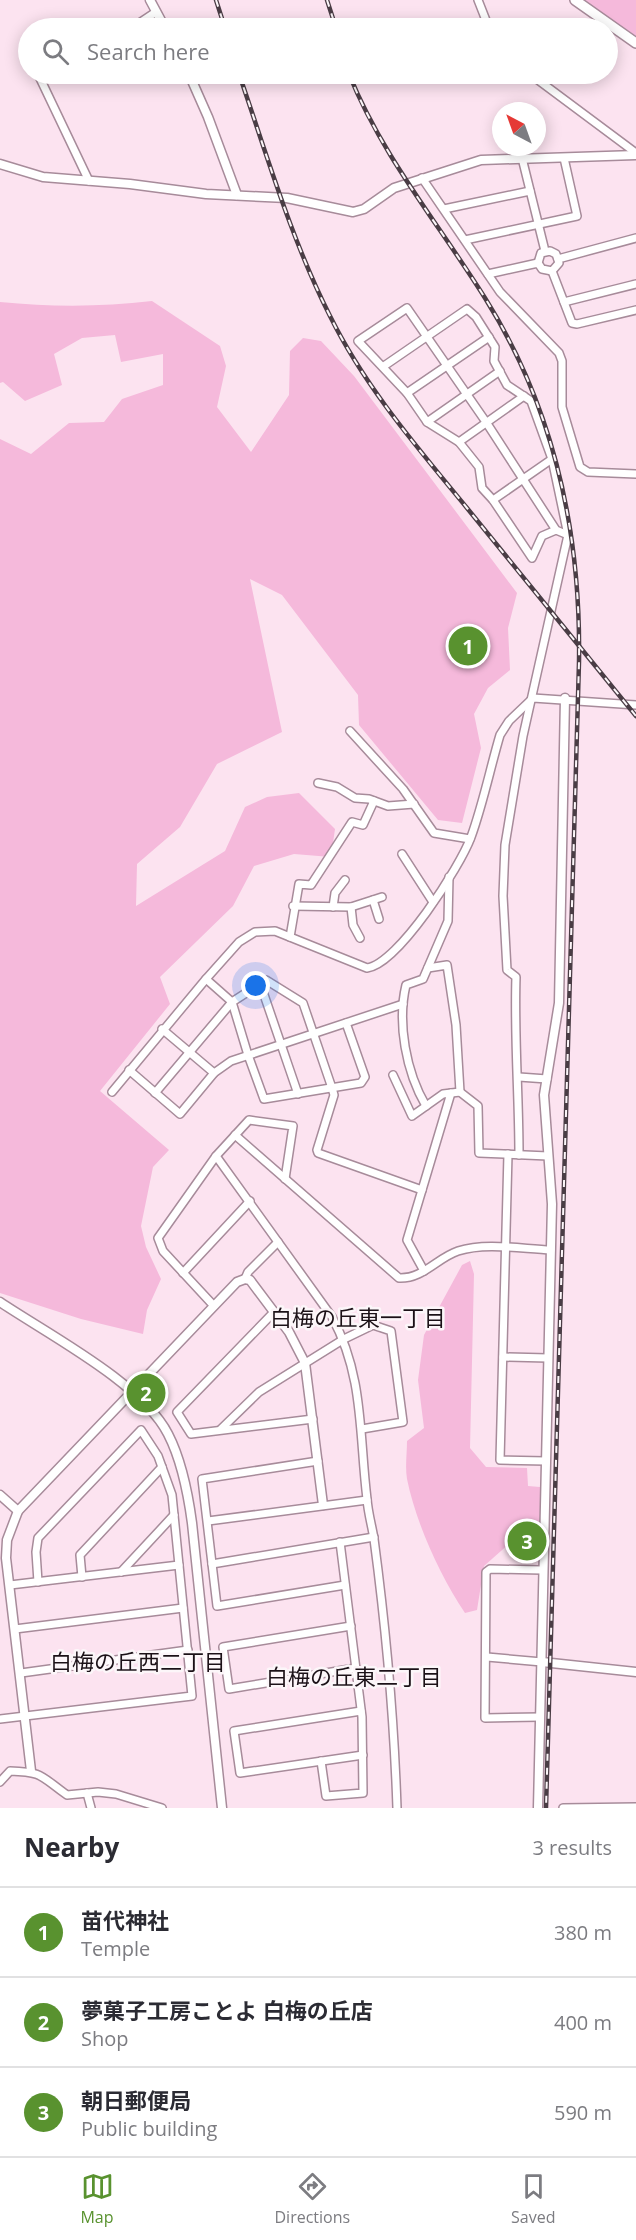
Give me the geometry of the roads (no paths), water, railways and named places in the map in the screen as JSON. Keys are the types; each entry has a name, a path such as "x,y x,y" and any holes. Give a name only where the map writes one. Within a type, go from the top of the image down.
{"main road":[{"path":"575,0 600,18"},
{"path":"618,31 636,44"}],"street":[{"path":"150,0 159,18"},
{"path":"478,0 485,18"},
{"path":"147,18 156,12"},
{"path":"43,84 89,181"},
{"path":"193,84 237,195"},
{"path":"543,84 636,154"},
{"path":"0,164 43,177 130,184 206,194 287,198 353,212 364,209 394,188 481,160 636,154"},
{"path":"522,158 545,251"},
{"path":"465,240 577,216 564,158"},
{"path":"422,178 501,292 560,353 562,407 580,467 588,472 636,474"},
{"path":"444,209 530,191"},
{"path":"558,259 636,238"},
{"path":"545,251 556,254 558,259 557,267 552,271 542,269 538,263 538,258 545,251"},
{"path":"488,274 538,263"},
{"path":"552,271 572,323 577,324 636,310"},
{"path":"564,303 636,284"},
{"path":"556,530 542,536 532,558 494,500 482,488 478,467 459,442 427,422 384,366 358,341 407,308 486,422 556,530 568,535"},
{"path":"384,366 468,309 476,317 495,347 495,361 507,385 531,401 552,459 568,535 512,796 504,855 504,936 507,970 516,976 514,1020 519,1077 519,1155"},
{"path":"407,393 489,337"},
{"path":"427,422 500,371"},
{"path":"459,442 524,396"},
{"path":"494,500 552,459"},
{"path":"112,1092 162,1029 239,942 255,932 275,931 361,967 373,968 409,936 450,875 470,839 500,735 508,721 533,698 565,698 636,705"},
{"path":"538,1808 552,1204 544,1095 559,1003 565,698"},
{"path":"350,732 403,789 434,833 470,839"},
{"path":"318,783 337,787 355,798 374,801 388,807 414,804"},
{"path":"290,937 293,906 299,884 311,885 352,822 363,825 374,801"},
{"path":"402,854 433,902"},
{"path":"426,1106 416,1089 402,1020 403,1005 406,985 423,979 448,921 450,875"},
{"path":"333,907 334,893 345,880"},
{"path":"293,906 351,908 382,897"},
{"path":"373,900 379,919"},
{"path":"351,908 353,925 360,938"},
{"path":"428,968 447,965 456,1025 460,1092"},
{"path":"206,979 232,1002 264,1099 361,1083 365,1077 346,1023"},
{"path":"155,1092 232,1002 266,980 303,1003 332,1088 334,1095 318,1153 422,1190"},
{"path":"260,983 297,1094"},
{"path":"129,1070 180,1114 214,1073 231,1061 403,1005"},
{"path":"162,1029 214,1073"},
{"path":"393,1075 412,1116 443,1094 460,1092 478,1106 479,1153 548,1156"},
{"path":"519,1077 547,1079"},
{"path":"424,1271 407,1240 451,1093"},
{"path":"180,1120 186,1112 185,1108"},
{"path":"214,1306 163,1251 158,1238 216,1156 249,1119 292,1126 285,1179"},
{"path":"235,1135 392,1274 408,1278 459,1251 551,1250"},
{"path":"508,1154 500,1460 546,1461"},
{"path":"216,1156 332,1317 344,1339 354,1366 362,1429 367,1500 374,1537 395,1725 398,1808"},
{"path":"183,1273 250,1201"},
{"path":"245,1279 248,1272 278,1242"},
{"path":"31,1771 7,1540 18,1511 237,1282 245,1279 250,1280 289,1332 305,1363 323,1504"},
{"path":"0,1302 133,1390 152,1409 168,1433 188,1493 222,1808"},
{"path":"274,1312 177,1412 191,1434 313,1419"},
{"path":"221,1429 259,1392 344,1339 373,1325 391,1331 403,1422 362,1429"},
{"path":"503,1357 548,1358"},
{"path":"0,1719 192,1695 170,1487 150,1441 141,1430 38,1538 36,1552 38,1582"},
{"path":"318,1461 202,1479 217,1606 345,1585"},
{"path":"82,1577 80,1555 162,1467"},
{"path":"0,1495 18,1511"},
{"path":"208,1521 367,1500"},
{"path":"121,1572 174,1515"},
{"path":"212,1564 374,1537"},
{"path":"321,1761 326,1796 363,1794 361,1711 340,1542"},
{"path":"10,1585 179,1565"},
{"path":"540,1717 485,1718 486,1572 490,1569 542,1570"},
{"path":"15,1629 183,1608"},
{"path":"351,1626 223,1647 229,1689 356,1668"},
{"path":"21,1674 188,1650"},
{"path":"487,1657 636,1672"},
{"path":"361,1711 234,1731 240,1773 363,1755"},
{"path":"1,1778 10,1771 31,1771 42,1774 66,1795 116,1794 162,1808"},
{"path":"87,1793 91,1808"},
{"path":"563,1808 636,1807"}],"railway":[{"path":"216,0 222,18"},
{"path":"327,0 333,18"},
{"path":"242,84 303,257 330,316 359,367 411,439 636,716"},
{"path":"353,84 394,161 485,298 509,340 529,383 546,427 559,473 575,566 579,662 546,1808"}],"place":[{"name":"苗代神社","path":"468,646"},
{"name":"夢菓子工房ことよ 白梅の丘店","path":"146,1393"},
{"name":"朝日郵便局","path":"527,1541"}],"district":[{"name":"白梅の丘東一丁目","path":"358,1318"},
{"name":"白梅の丘西二丁目","path":"138,1662"},
{"name":"白梅の丘東二丁目","path":"354,1677"}]}
